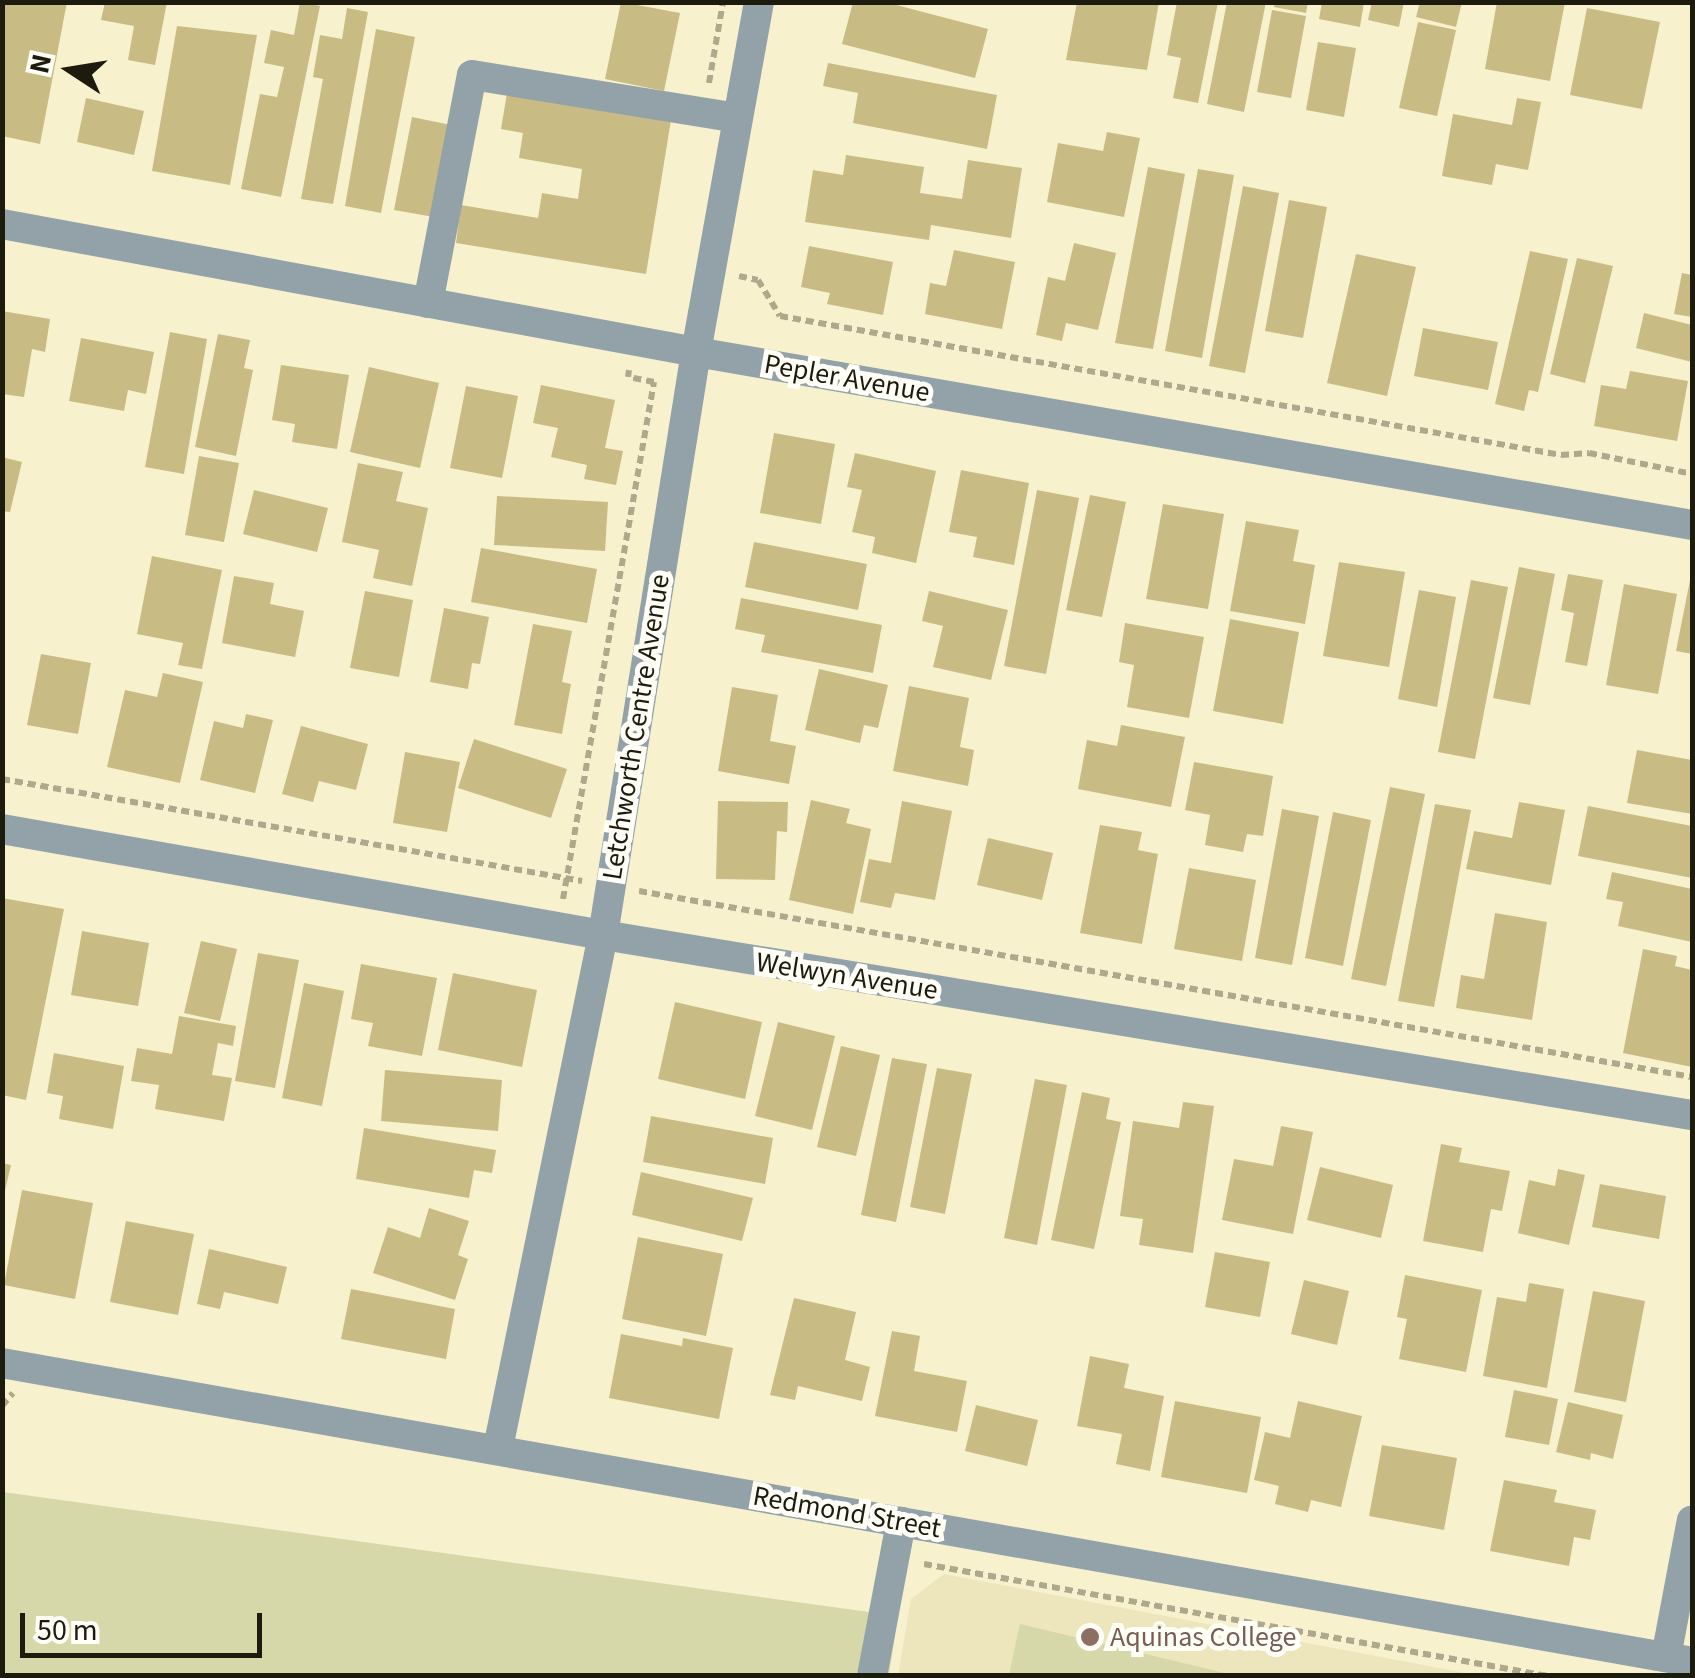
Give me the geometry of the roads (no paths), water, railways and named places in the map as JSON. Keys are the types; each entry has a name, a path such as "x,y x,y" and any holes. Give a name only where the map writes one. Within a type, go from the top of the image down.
{"street":[{"name":"Letchworth Centre Avenue","path":"498,1448 603,936 696,352 760,2"},
{"path":"428,302 472,75 738,118"},
{"name":"Pepler Avenue","path":"2,224 696,352 1692,526"},
{"name":"Welwyn Avenue","path":"2,828 603,936 1692,1115"},
{"name":"Redmond Street","path":"2,1362 1679,1659"},
{"path":"1679,1659 1692,1520"},
{"path":"872,1676 901,1522"}],"place":[{"name":"Aquinas College","path":"1090,1637"}]}
